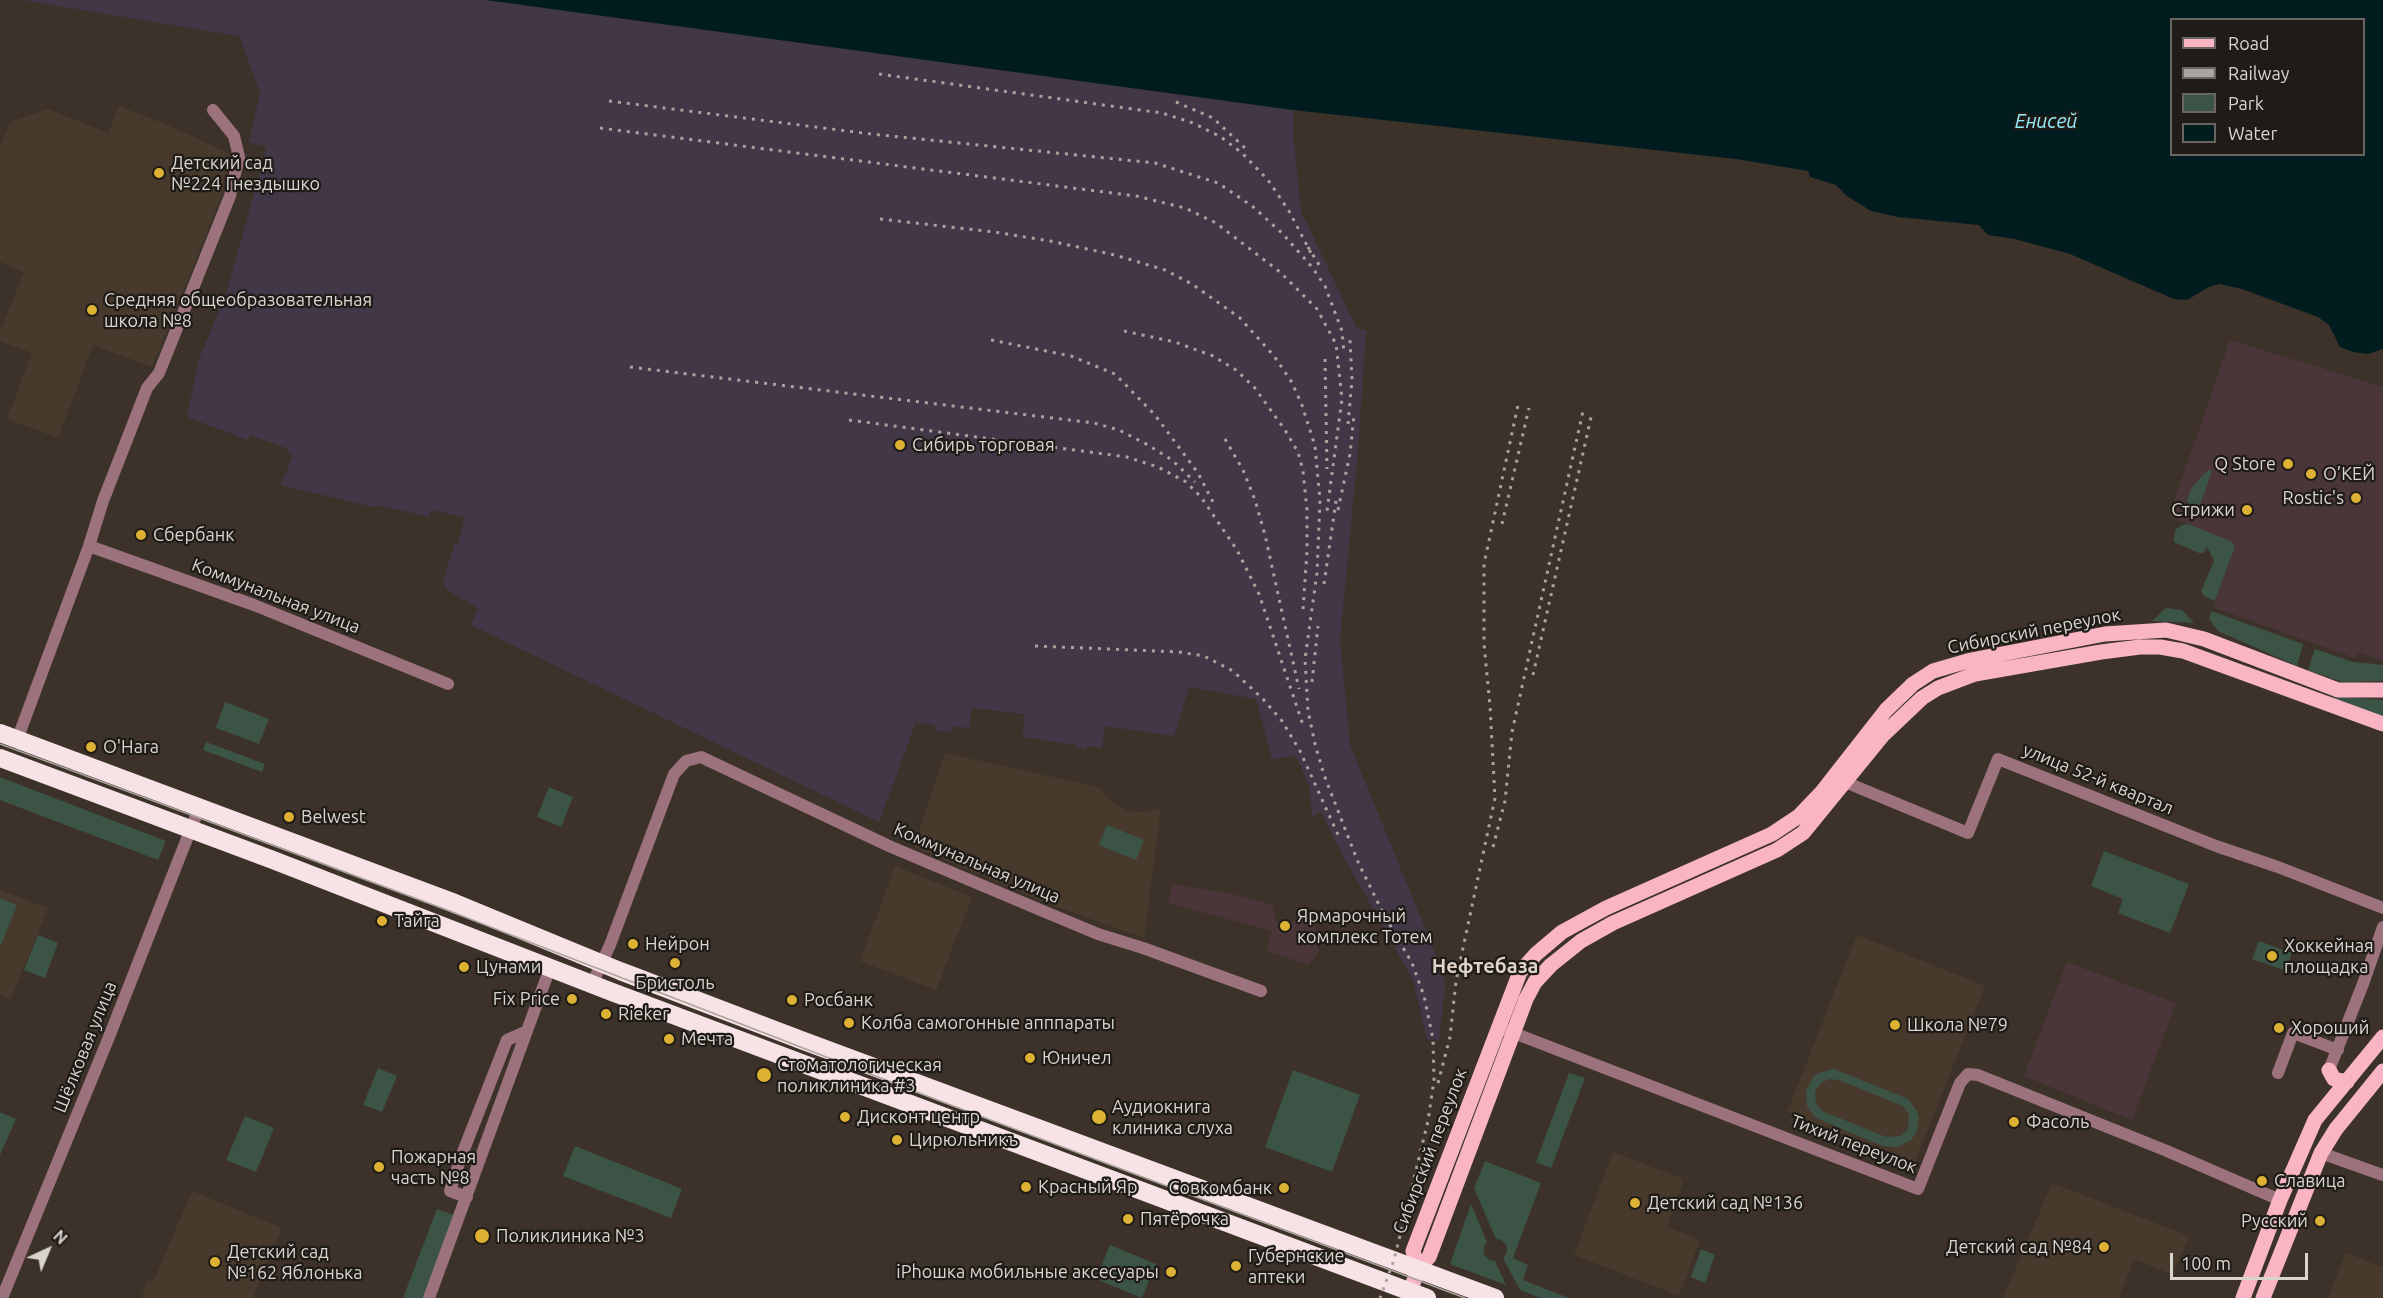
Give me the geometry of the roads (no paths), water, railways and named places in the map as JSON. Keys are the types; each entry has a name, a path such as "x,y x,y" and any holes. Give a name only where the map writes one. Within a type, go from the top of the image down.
{"highway":[{"path":"9,736 455,903 1007,1118 1495,1298"},
{"path":"0,758 1415,1296"}],"main road":[{"name":"Сибирский переулок","path":"1418,1269 1413,1251 1520,972 1536,954 1562,932 1606,908 1772,834 1799,816 1892,714 1973,667 2105,634 2138,631 2166,630 2193,636 2338,690 2383,690"},
{"path":"2138,631 2140,647"},
{"name":"Сибирский переулок","path":"1973,667 2140,647 2160,647 2183,651 2383,724"},
{"name":"Сибирский переулок","path":"1418,1269 1429,1257 1535,982 1551,965 1581,941 1613,923 1777,850 1812,825 1892,714"},
{"path":"2243,1298 2280,1200 2314,1120 2383,1037"},
{"path":"2329,1070 2334,1079 2347,1082"},
{"path":"2263,1298 2321,1153 2336,1129 2383,1071"},
{"path":"1415,1296 1418,1269"}],"street":[{"path":"9,736 89,546 103,501 147,388 159,372 230,196 239,157 234,136 213,110"},
{"name":"Коммунальная улица","path":"89,546 254,605 448,684"},
{"name":"Коммунальная улица","path":"602,962 634,884 674,774 686,761 701,757 889,846 1038,909 1098,934 1261,991"},
{"name":"улица 52-й квартал","path":"1845,782 1968,833 1998,759 2216,846 2278,867 2383,908"},
{"name":"Шёлковая улица","path":"2,1298 109,1037 198,808"},
{"path":"2329,1070 2383,927"},
{"path":"592,984 602,962"},
{"path":"429,1298 550,968"},
{"path":"1499,1028 1514,1034"},
{"path":"467,1197 450,1191 461,1157 507,1040 525,1032"},
{"path":"2278,1073 2293,1033 2338,1050"},
{"name":"Тихий переулок","path":"1514,1034 1918,1189 1960,1083 1968,1074 1978,1075 2167,1151 2280,1200"},
{"path":"2321,1153 2383,1175"}],"water":[{"name":"Енисей","path":"486,0 2383,0 2383,349 2368,354 2340,347 2329,325 2318,317 2242,289 2219,284 2187,300 2174,299 2070,254 2015,239 1988,235 1979,225 1898,217 1871,211 1847,196 1836,185 1810,177 1808,171 1736,159 1293,110"}],"tram line":[{"path":"0,744 444,909 940,1101 1465,1298"}],"railway":[{"path":"879,74 1162,113 1193,123 1221,137 1242,153 1268,180 1289,211 1312,255"},
{"path":"609,101 871,134 1155,163 1218,183 1252,206 1282,233 1312,267 1325,286 1342,331 1344,354"},
{"path":"1176,102 1213,118 1245,148"},
{"path":"600,128 1136,196 1185,208 1216,223 1280,272 1317,309 1336,344 1342,399 1327,511"},
{"path":"880,219 1050,241 1115,255 1165,270 1192,284 1240,318 1274,356 1291,381 1302,405 1315,446 1320,500 1317,573 1305,659 1308,711 1315,744 1324,775 1358,862 1384,915 1412,963 1424,996 1433,1039 1434,1080 1428,1121 1394,1260 1380,1298"},
{"path":"1308,247 1321,268"},
{"path":"1124,331 1175,342 1213,356 1236,370 1254,387 1285,430 1298,452 1303,471 1307,510 1303,610"},
{"path":"991,340 1071,356 1115,374 1155,415 1198,473 1214,504"},
{"path":"1348,424 1352,380 1350,340"},
{"path":"1325,359 1327,469"},
{"path":"630,367 1094,423 1119,430 1148,445 1172,460 1195,482"},
{"path":"1438,1083 1450,1037 1456,981 1495,798 1484,644 1484,564 1518,405"},
{"path":"1502,524 1529,408"},
{"path":"1493,847 1505,801 1512,732 1583,411"},
{"path":"1533,675 1592,413"},
{"path":"1338,510 1350,454 1354,415"},
{"path":"849,420 1127,457 1158,467 1186,482 1201,497 1237,550 1259,594 1304,728"},
{"path":"1225,439 1243,470 1255,500 1265,535 1299,689"},
{"path":"1324,584 1336,501"},
{"path":"1312,682 1318,626"},
{"path":"1035,646 1179,652 1204,656 1233,671 1263,699 1282,721 1300,751 1339,837"}],"place":[{"name":"Детский сад №224 Гнездышко","path":"159,173"},
{"name":"Средняя общеобразовательная школа №8","path":"92,310"},
{"name":"Сибирь торговая","path":"900,445"},
{"name":"Q Store","path":"2288,464"},
{"name":"О’КЕЙ","path":"2311,474"},
{"name":"Rostic's","path":"2356,498"},
{"name":"Стрижи","path":"2247,510"},
{"name":"Сбербанк","path":"141,535"},
{"name":"O'Hara","path":"91,747"},
{"name":"Belwest","path":"289,817"},
{"name":"Тайга","path":"382,921"},
{"name":"Ярмарочный комплекс Тотем","path":"1285,926"},
{"name":"Нейрон","path":"633,944"},
{"name":"Хоккейная площадка","path":"2272,956"},
{"name":"Бристоль","path":"675,963"},
{"name":"Цунами","path":"464,967"},
{"name":"Fix Price","path":"572,999"},
{"name":"Росбанк","path":"792,1000"},
{"name":"Rieker","path":"606,1014"},
{"name":"Колба самогонные апппараты","path":"849,1023"},
{"name":"Школа №79","path":"1895,1025"},
{"name":"Хороший","path":"2279,1028"},
{"name":"Мечта","path":"669,1039"},
{"name":"Юничел","path":"1030,1058"},
{"name":"Стоматологическая поликлиника #3","path":"764,1075"},
{"name":"Дисконт центр","path":"845,1117"},
{"name":"Аудиокнига клиника слуха","path":"1099,1117"},
{"name":"Фасоль","path":"2014,1122"},
{"name":"Цирюльникъ","path":"897,1140"},
{"name":"Пожарная часть №8","path":"379,1167"},
{"name":"Славица","path":"2262,1181"},
{"name":"Красный Яр","path":"1026,1187"},
{"name":"Совкомбанк","path":"1284,1188"},
{"name":"Детский сад №136","path":"1635,1203"},
{"name":"Пятёрочка","path":"1128,1219"},
{"name":"Русский","path":"2320,1221"},
{"name":"Поликлиника №3","path":"482,1236"},
{"name":"Детский сад №84","path":"2104,1247"},
{"name":"Детский сад №162 Яблонька","path":"215,1262"},
{"name":"Губернские аптеки","path":"1236,1266"},
{"name":"iPhoшка мобильные аксесуары","path":"1171,1272"}],"district":[{"name":"Нефтебаза","path":"1485,966"}]}
